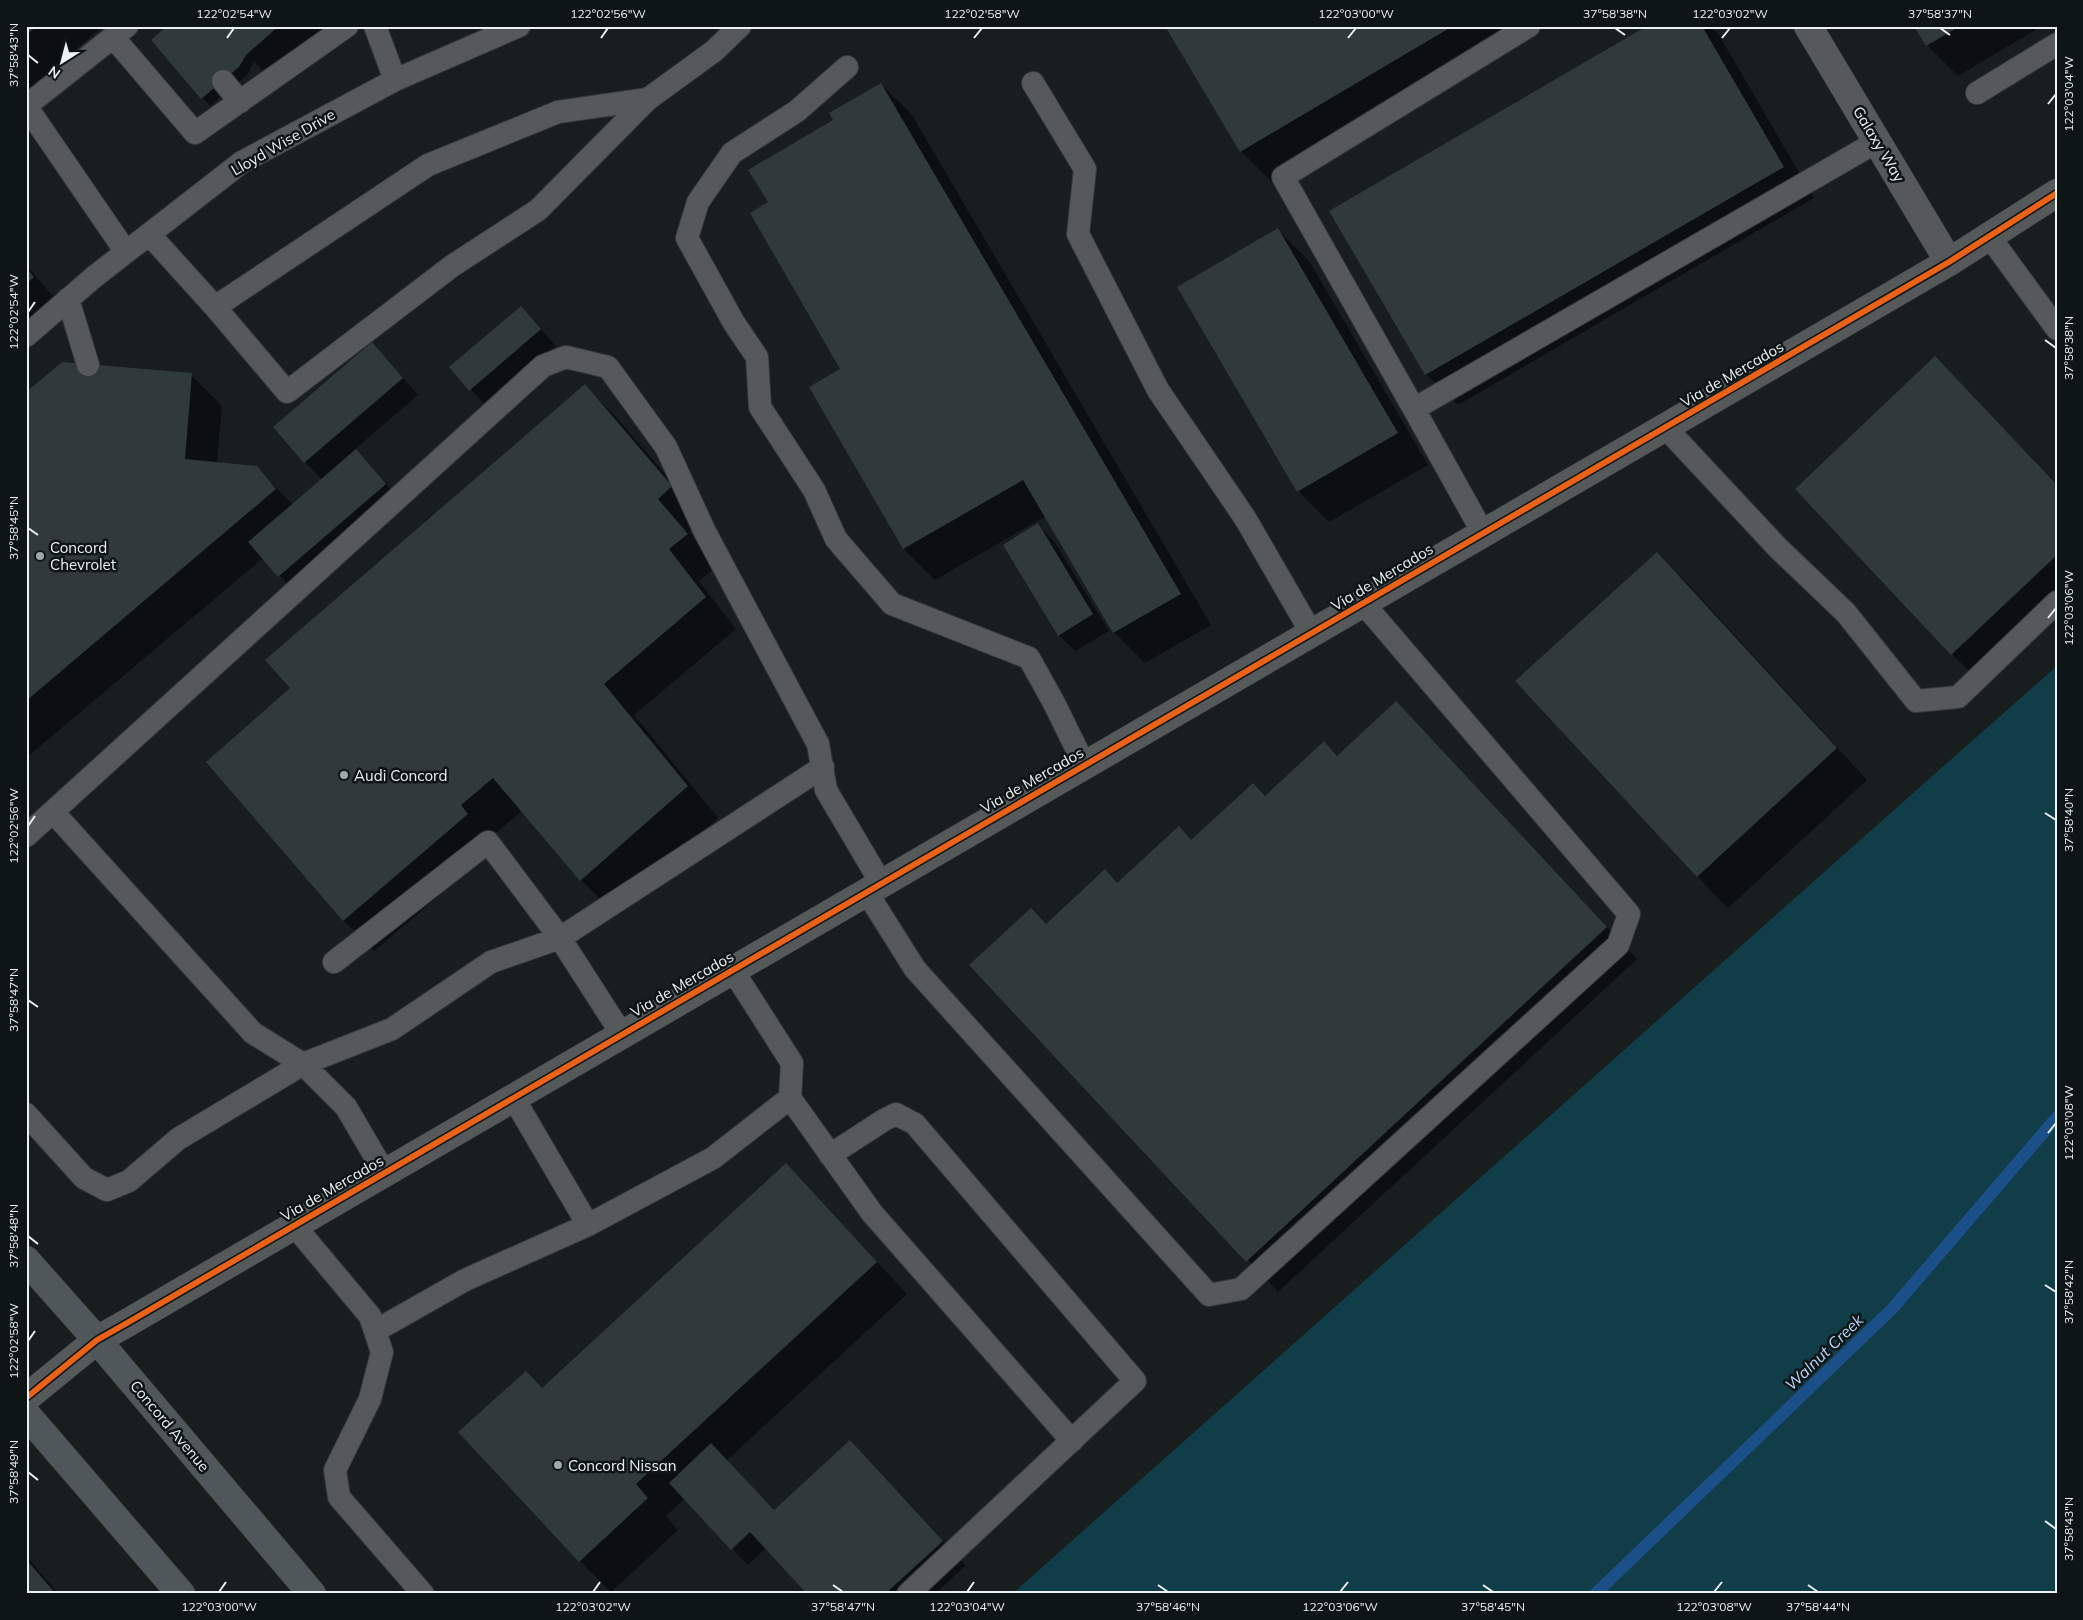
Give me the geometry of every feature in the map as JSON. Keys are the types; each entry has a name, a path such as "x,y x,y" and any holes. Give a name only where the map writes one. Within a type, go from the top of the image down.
{"main road":[{"name":"Concord Avenue","path":"26,1260 97,1340 312,1594"},
{"path":"26,1414 180,1594"}],"street":[{"name":"Galaxy Way","path":"1808,26 1949,262"},
{"name":"Via de Mercados","path":"26,1398 97,1340 293,1224 1084,764 1312,634 1363,602 1949,262 2057,193"}],"lane":[{"path":"126,252 26,106 120,31 196,133 347,26"},
{"path":"375,26 395,80"},
{"name":"Lloyd Wise Drive","path":"26,336 126,252 242,162 395,80 519,26"},
{"path":"149,234 216,307 286,392 452,266 538,210 648,98 714,51 740,26"},
{"path":"1483,532 1283,177 1529,26"},
{"path":"1978,93 2057,44"},
{"path":"847,68 797,110 732,153 698,202 687,238 734,323 757,357 760,407 814,490 836,539 892,604 1029,658 1084,764"},
{"path":"223,81 240,102"},
{"path":"1033,83 1085,169 1078,234 1158,390 1245,518 1312,634"},
{"path":"216,307 428,165 558,112 648,98"},
{"path":"1414,409 1878,141"},
{"path":"1989,236 2057,329"},
{"path":"68,299 88,365"},
{"path":"26,836 543,366 566,357 608,367 666,447 706,532 818,744 826,790 915,970 1209,1295 1241,1289 1618,945 1629,914 1363,602"},
{"path":"1665,427 1778,548 1846,613 1916,701 1958,698 2057,602"},
{"path":"26,1114 84,1178 107,1190 129,1181 178,1139 303,1064 392,1029 491,962 560,938 823,767"},
{"path":"53,812 253,1033 303,1064 346,1107 384,1172"},
{"path":"334,962 488,842 560,938 622,1033"},
{"path":"732,969 792,1063 790,1098 830,1155 872,1213 1072,1441"},
{"path":"513,1097 588,1225"},
{"path":"375,1331 465,1280 588,1225 712,1158 790,1098"},
{"path":"830,1155 896,1114 914,1124 1135,1381 908,1594"},
{"path":"293,1224 370,1316 382,1352 370,1399 335,1470 339,1497 423,1594"}],"shaded area":[{"path":"2057,666 2057,1594 1012,1594 1930,778"}],"building":[{"path":"26,26 37,26 26,35"},
{"path":"167,26 279,26 246,55 239,67 201,99 151,40"},
{"path":"1165,26 1453,26 1240,152"},
{"path":"1647,26 1702,26 1784,167 1425,375 1329,211"},
{"path":"1914,26 1960,26 1926,46"},
{"path":"881,83 1181,594 1113,633 1023,480 903,549 809,387 840,369 750,213 768,202 748,170 833,120 829,113"},
{"path":"1278,228 1398,433 1297,492 1177,287"},
{"path":"26,268 34,277 26,284"},
{"path":"521,306 541,329 469,391 449,367"},
{"path":"372,342 403,378 304,463 273,427"},
{"path":"1935,356 2057,485 2057,555 1951,655 1795,489"},
{"path":"62,362 192,373 185,459 257,466 276,489 26,701 26,392"},
{"path":"585,384 672,486 658,499 688,534 669,549 706,597 604,684 688,786 580,881 493,778 461,805 468,814 343,921 206,762 290,688 265,660"},
{"path":"356,449 386,484 278,577 248,542"},
{"path":"1038,523 1093,614 1058,636 1003,545"},
{"path":"1657,552 1837,748 1697,877 1515,681"},
{"path":"1396,701 1607,927 1246,1262 969,965 1031,908 1046,924 1105,869 1117,883 1179,826 1191,840 1253,783 1265,796 1324,741 1337,756"},
{"path":"786,1163 877,1262 636,1484 648,1498 579,1562 458,1432 526,1371 542,1388"},
{"path":"850,1440 943,1541 885,1594 807,1594 750,1532 731,1550 669,1483 711,1443 774,1510"},
{"path":"26,1559 56,1594 26,1594"}],"waterway":[{"name":"Walnut Creek","path":"1595,1594 1892,1309 2057,1117"}],"cycle path":[{"path":"26,1398 97,1340 1949,262 2057,193"}],"place":[{"name":"Concord Chevrolet","path":"40,556"},
{"name":"Audi Concord","path":"344,775"},
{"name":"Concord Nissan","path":"558,1465"}]}
